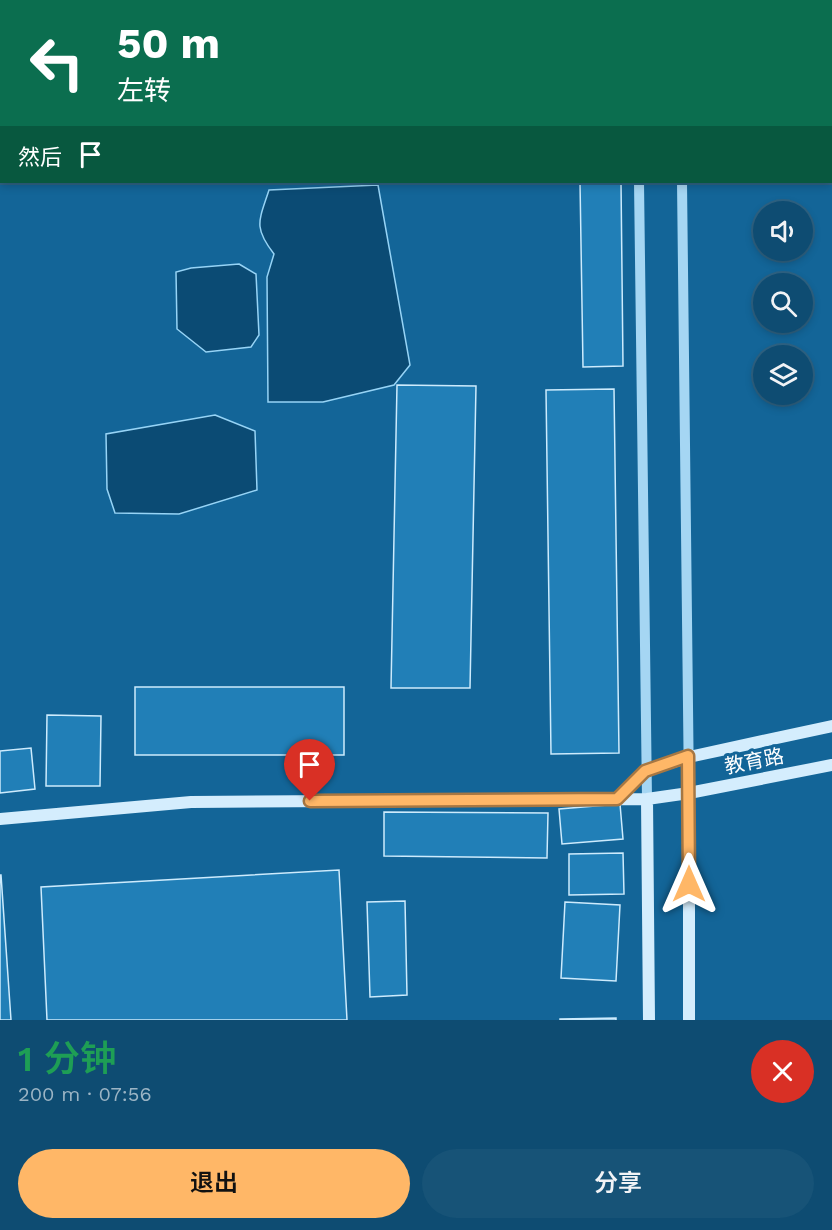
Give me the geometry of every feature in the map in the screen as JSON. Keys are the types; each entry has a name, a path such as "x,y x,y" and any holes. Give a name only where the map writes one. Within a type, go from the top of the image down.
{"main road":[{"path":"617,799 645,771 688,756 832,726"},
{"name":"教育路","path":"0,819 191,802 647,799 832,765"},
{"path":"689,793 689,1020"},
{"path":"647,799 649,1020"}],"street":[{"path":"639,183 647,799"},
{"path":"682,183 689,793"}],"water":[{"path":"378,185 410,365 394,385 323,402 268,402 267,277 274,254 263,237 260,224 269,190"},
{"path":"239,264 256,274 259,335 251,347 206,352 177,329 176,272 191,268"},
{"path":"215,415 255,431 257,490 179,514 115,513 107,489 106,434"}],"building":[{"path":"580,183 621,183 623,366 583,367"},
{"path":"397,385 476,386 470,688 391,688"},
{"path":"614,389 619,753 551,754 546,390"},
{"path":"135,687 344,687 344,755 135,755"},
{"path":"47,715 101,716 100,786 46,786"},
{"path":"31,748 35,789 0,793 0,751"},
{"path":"620,804 623,839 562,844 559,809"},
{"path":"384,812 548,813 547,858 384,856"},
{"path":"623,853 624,894 569,895 569,854"},
{"path":"339,870 347,1020 47,1020 41,887"},
{"path":"1,875 11,1020 0,1020"},
{"path":"405,901 407,995 370,997 367,902"},
{"path":"565,902 620,905 616,981 561,978"},
{"path":"616,1018 616,1020 560,1020 560,1019"}],"route":[{"path":"310,801 617,799 645,771 688,756 689,884"}]}
